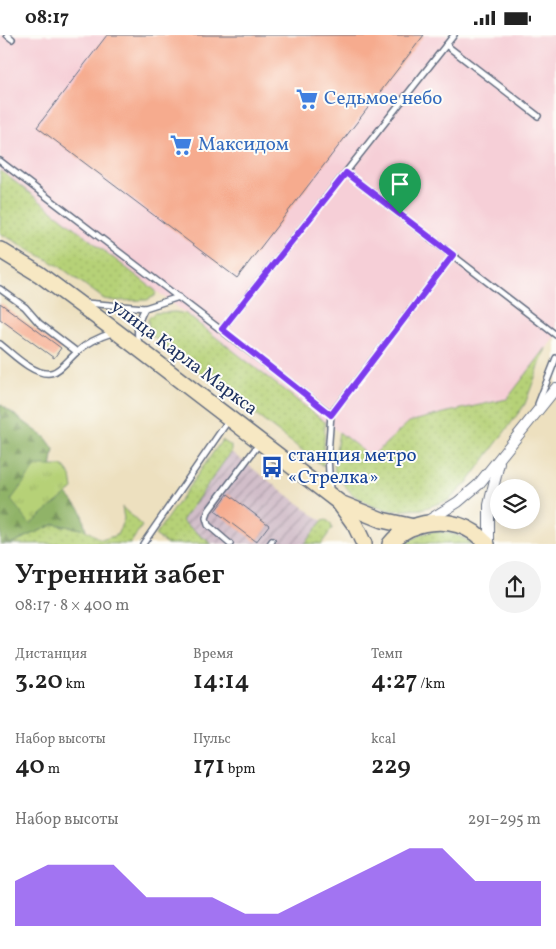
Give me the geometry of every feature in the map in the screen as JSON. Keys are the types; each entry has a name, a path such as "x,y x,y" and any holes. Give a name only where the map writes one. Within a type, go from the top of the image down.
{"main road":[{"name":"улица Карла Маркса","path":"0,250 39,274 117,331 335,499"},
{"path":"335,499 382,520 418,525 441,522 459,525 475,533 488,544"},
{"path":"335,499 355,525 364,544"},
{"path":"390,544 394,539 418,525"}],"street":[{"path":"418,525 458,502 472,491 500,460 556,388"},
{"path":"488,544 489,505 500,460"}],"lane":[{"path":"7,35 12,39"},
{"path":"222,329 454,35"},
{"path":"446,45 538,116"},
{"path":"0,161 222,329 331,415"},
{"path":"346,173 556,335"},
{"path":"335,499 328,455 331,415 453,255"},
{"path":"0,289 25,307 39,323 77,352"},
{"path":"78,303 145,307 178,297"},
{"path":"140,349 136,331 138,321 145,307"},
{"path":"0,344 29,367 41,372 54,373 63,367 77,352 98,337 117,331"},
{"path":"535,413 556,358"},
{"path":"143,544 230,419"},
{"path":"230,544 208,525 206,518 209,510 260,442"}],"shaded area":[{"path":"0,35 556,35 556,336 507,399 409,422 371,457 0,170"},
{"path":"231,452 322,521 304,544 212,544 181,521"}],"green space":[{"path":"0,170 156,291 155,296 147,300 116,301 104,299 59,266 0,233"},
{"path":"175,312 186,314 325,422 323,466 149,334 148,319 154,313"},
{"path":"546,348 525,404 468,482 449,500 422,509 393,511 372,506 352,494 335,474 334,463 339,432 371,457 409,422 507,399"},
{"path":"0,404 46,438 54,449 50,475 81,510 86,530 55,524 10,544 0,544"},
{"path":"222,440 231,446 231,452 182,521 212,544 167,544 155,535"},
{"path":"36,466 63,466 71,476 73,489 30,524 11,500"},
{"path":"122,507 142,526 130,544 10,544 55,524 86,530 101,540 117,535 124,519"},
{"path":"327,520 331,524 332,529 321,544 304,544 322,521"},
{"path":"434,531 463,538 472,544 403,544 422,534"}],"building":[{"name":"Максидом","path":"107,35 424,35 237,278 37,127"},
{"path":"0,303 61,348 54,358 0,319"},
{"path":"228,494 269,525 256,542 215,511"}],"place":[{"name":"Седьмое небо","path":"307,99"},
{"name":"Максидом","path":"181,145"},
{"name":"станция метро «Стрелка»","path":"272,467"}],"route":[{"path":"346,173 400,214 453,255 331,415 222,329 346,173"}]}
